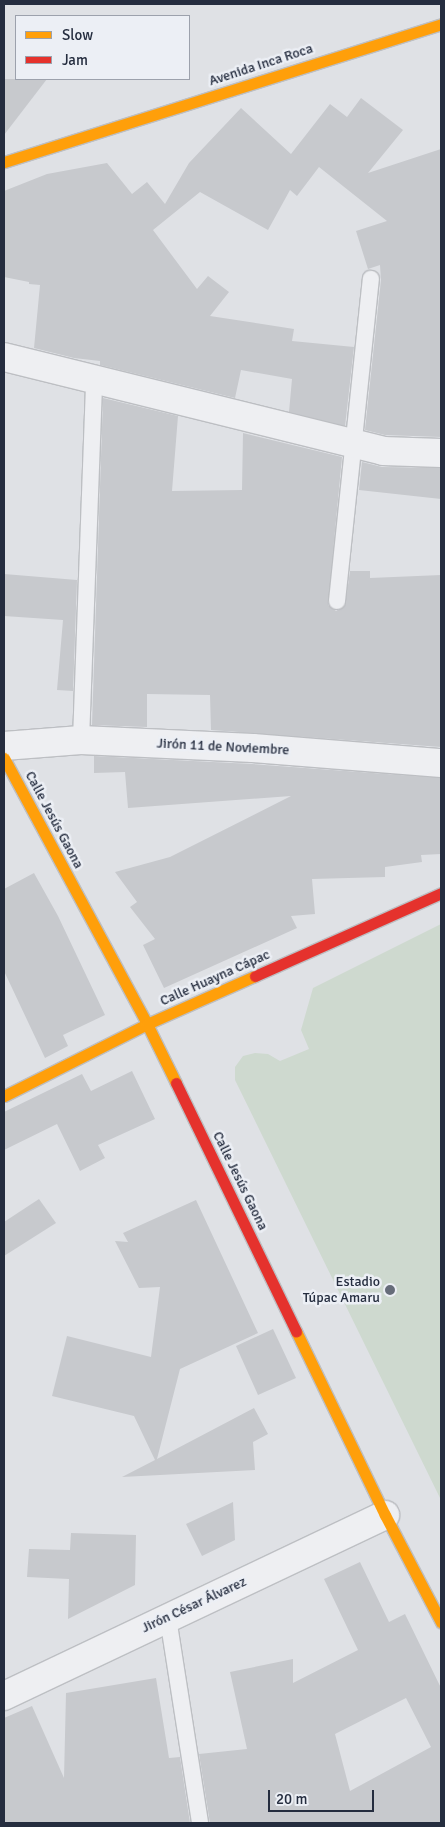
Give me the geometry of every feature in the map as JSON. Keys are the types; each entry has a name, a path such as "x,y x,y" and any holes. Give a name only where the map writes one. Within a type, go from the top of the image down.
{"street":[{"name":"Avenida Inca Roca","path":"4,162 441,24"},
{"path":"4,357 383,451 441,453"},
{"name":"Jirón 11 de Noviembre","path":"4,746 81,740 253,748 441,763"},
{"name":"Calle Jesús Gaona","path":"4,758 147,1024 385,1515 441,1622"},
{"name":"Calle Huayna Cápac","path":"4,1096 147,1024 441,893"},
{"name":"Jirón César Álvarez","path":"4,1696 385,1515"}],"lane":[{"path":"337,601 371,279"},
{"path":"81,740 94,380"},
{"path":"168,1618 200,1823"}],"shaded area":[{"name":"Estadio Túpac Amaru","path":"441,924 441,1500 235,1080 235,1067 243,1056 255,1053 268,1054 280,1061 309,1049 301,1030 313,988"}],"building":[{"path":"4,79 46,80 4,135"},
{"path":"361,98 403,130 368,173 441,149 441,437 385,435 365,430 381,280 380,265 368,269 356,231 387,221 319,167 297,196 290,190 268,230 200,192 153,230 197,289 208,276 229,292 210,316 294,329 292,341 354,347 345,426 289,412 292,379 241,370 235,398 100,365 100,361 74,358 34,348 40,285 4,277 4,191 47,174 107,163 132,194 147,182 165,204 189,163 241,108 291,154 330,104 347,117"},
{"path":"103,398 178,416 172,491 242,490 243,433 342,457 328,605 336,611 345,606 350,571 370,571 370,578 441,575 441,747 211,730 210,695 147,694 147,727 92,725"},
{"path":"362,462 382,467 441,468 441,499 359,490"},
{"path":"4,574 77,580 73,691 57,690 63,620 4,616"},
{"path":"94,756 252,764 441,778 441,854 421,855 422,862 385,867 385,877 312,879 315,914 291,916 297,928 164,988 143,945 155,939 130,907 137,902 115,872 170,857 291,796 128,808 125,772 94,773"},
{"path":"34,873 58,916 105,1015 63,1035 68,1046 45,1058 4,971 4,889"},
{"path":"132,1071 155,1119 98,1145 105,1158 80,1171 57,1124 4,1150 4,1112 82,1074 91,1091"},
{"path":"39,1199 56,1223 4,1256 4,1222"},
{"path":"196,1200 258,1333 180,1369 157,1459 254,1408 268,1434 253,1442 255,1470 122,1477 155,1460 134,1416 52,1396 67,1336 151,1357 160,1287 139,1288 115,1241 128,1242 123,1233"},
{"path":"273,1329 296,1378 258,1395 236,1346"},
{"path":"233,1502 235,1540 202,1556 186,1524"},
{"path":"71,1533 136,1535 135,1585 68,1619 69,1579 27,1577 29,1549 70,1550"},
{"path":"360,1562 389,1622 405,1614 441,1688 441,1823 210,1823 199,1754 247,1749 230,1672 293,1659 293,1683 358,1650 324,1579","holes":["406,1698 431,1747 350,1791 335,1734"]},
{"path":"156,1678 169,1758 180,1757 190,1823 4,1823 4,1718 32,1706 64,1778 66,1693"}],"traffic: slow":[{"path":"4,162 441,24"},
{"path":"4,758 147,1024 176,1083"},
{"path":"4,1096 147,1024 255,976"},
{"path":"296,1331 385,1515 441,1622"}],"traffic: jam":[{"path":"255,976 441,893"},
{"path":"176,1083 296,1331"}],"place":[{"name":"Estadio Túpac Amaru","path":"390,1290"}]}
